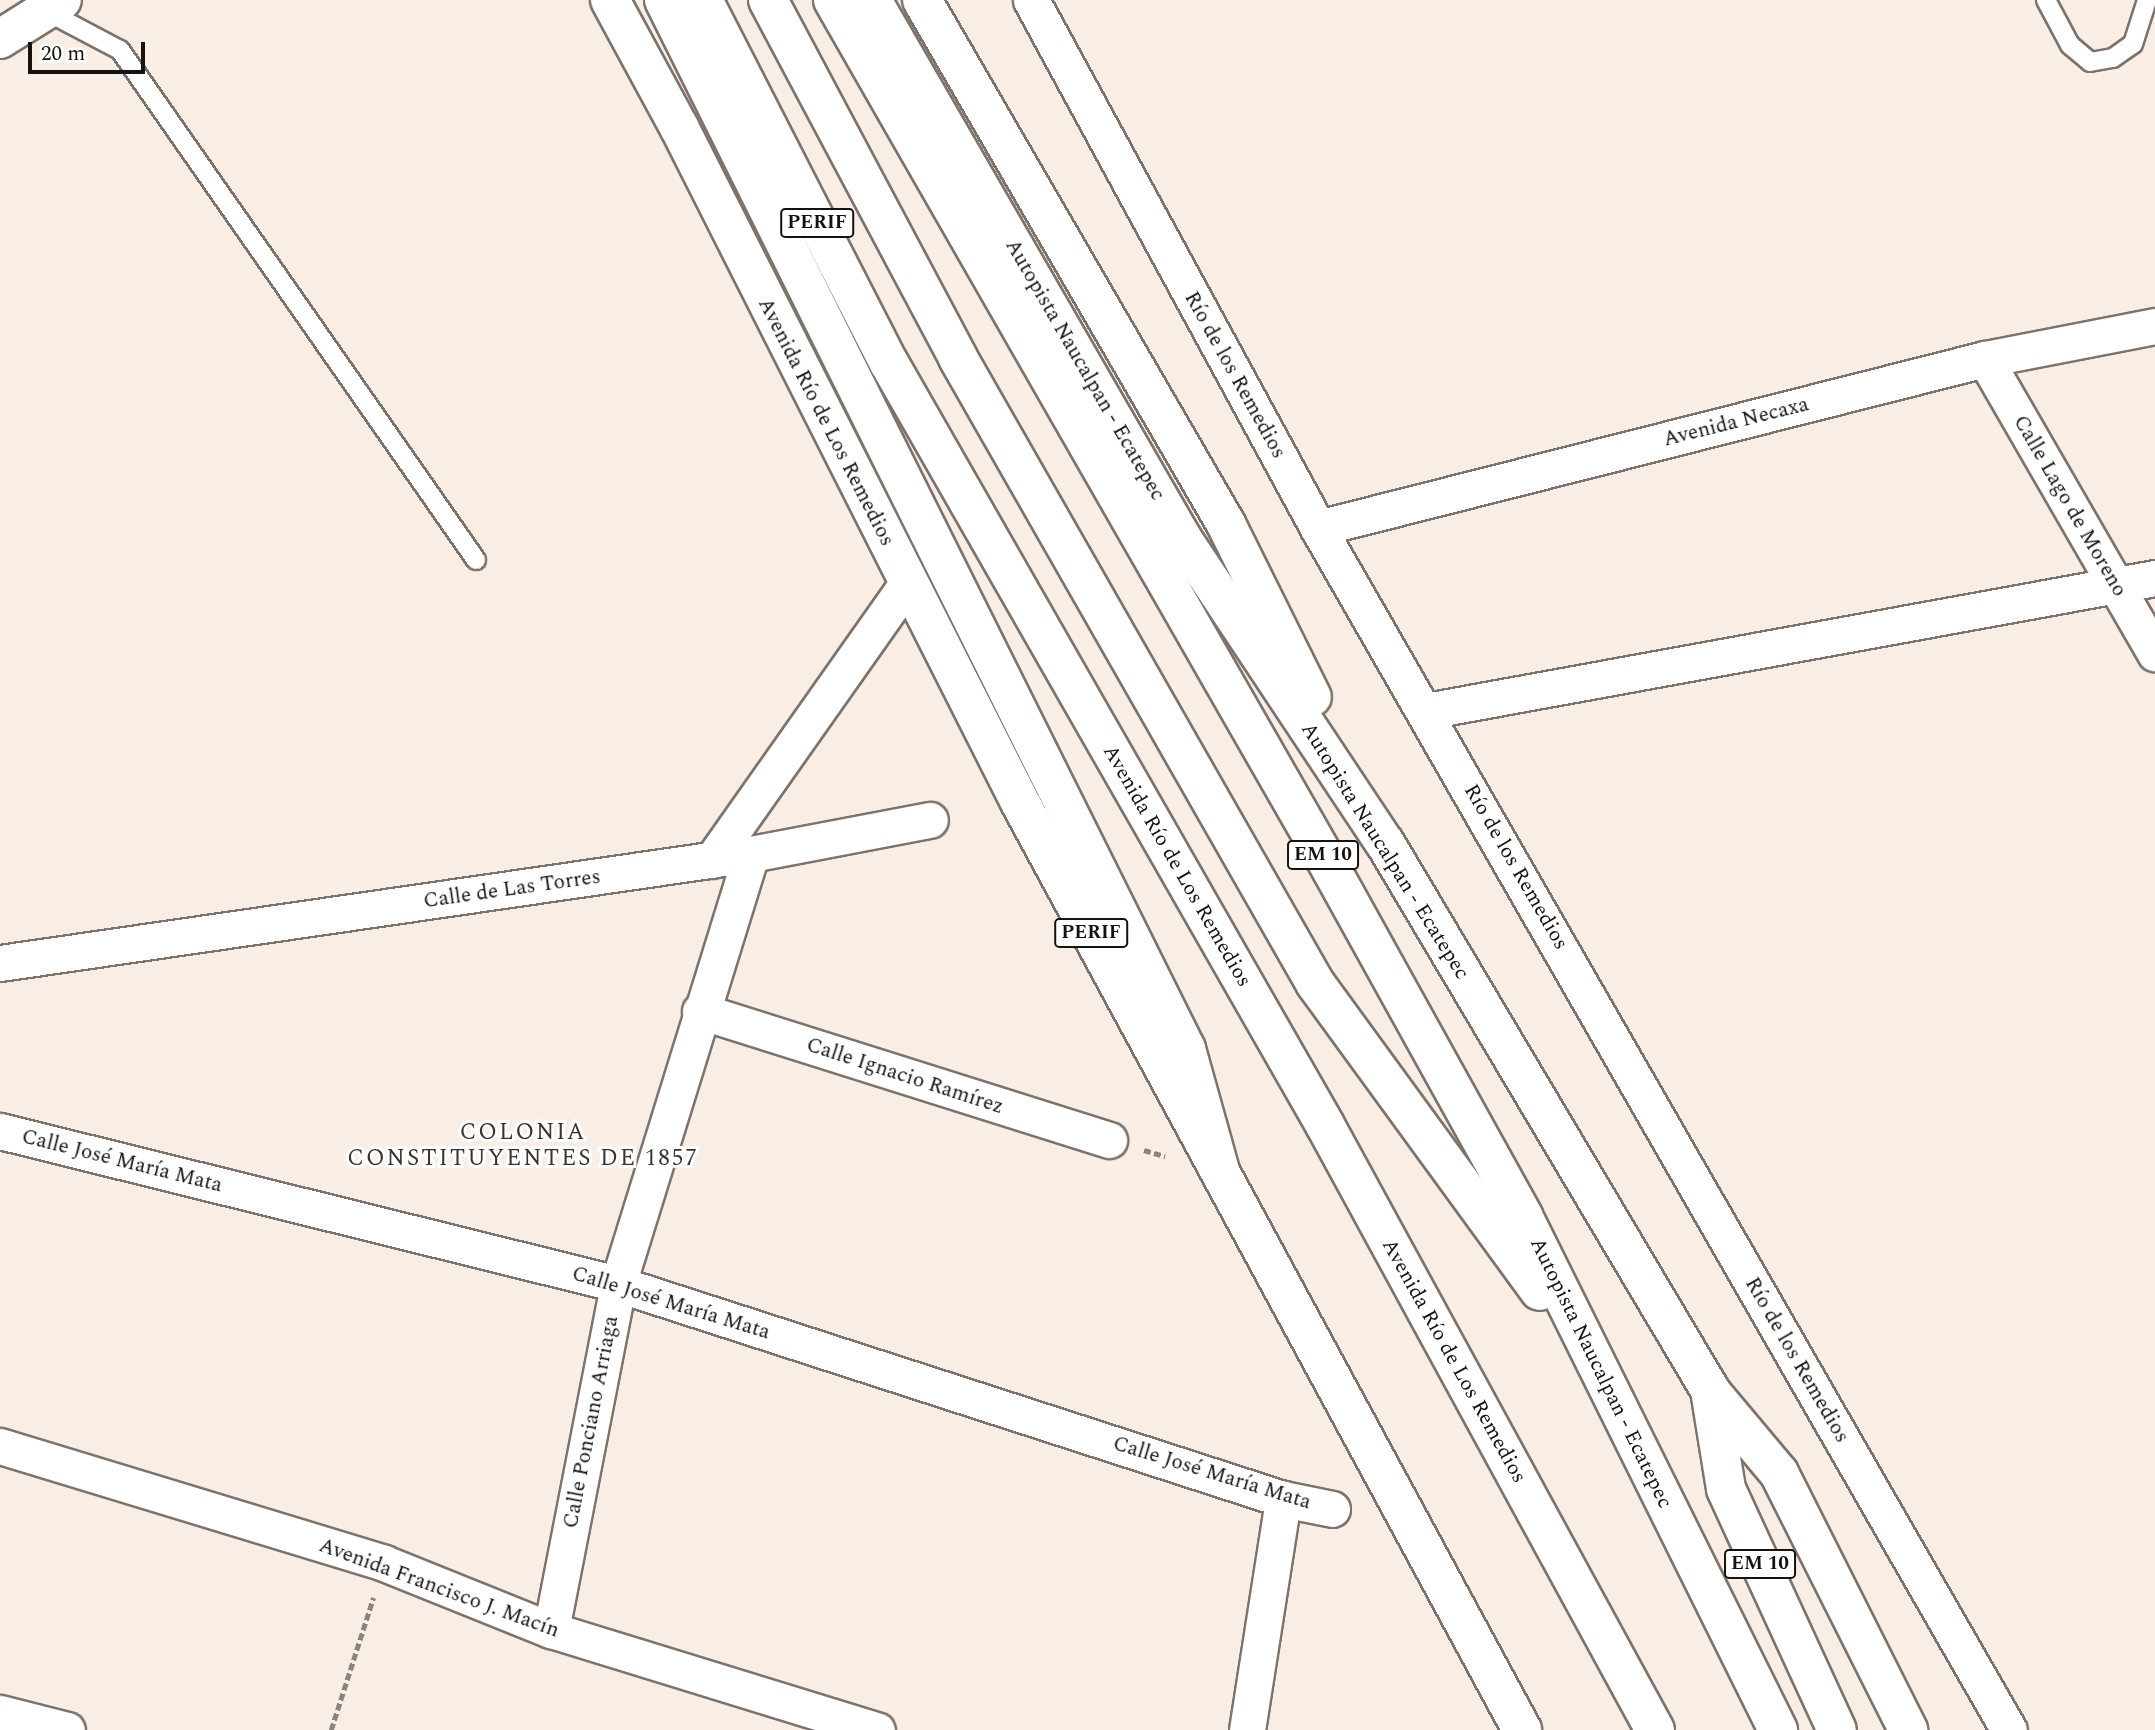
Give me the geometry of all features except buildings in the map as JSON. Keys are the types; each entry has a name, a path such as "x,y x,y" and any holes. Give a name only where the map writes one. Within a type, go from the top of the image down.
{"highway":[{"name":"Avenida Río de Los Remedios","path":"610,0 679,127 907,584 1522,1730"},
{"path":"664,0 955,579 1186,1049 1220,1171"},
{"name":"Avenida Río de Los Remedios","path":"703,0 889,363 1325,1125 1656,1730"},
{"path":"768,0 958,358 1315,983 1606,1381"},
{"name":"Autopista Naucalpan - Ecatepec","path":"833,0 1331,869 1523,1216 1777,1730"},
{"name":"Autopista Naucalpan - Ecatepec","path":"872,0 1182,538 1384,843 1710,1390 1726,1489 1837,1730"},
{"path":"922,0 1226,524 1384,843"},
{"path":"0,38 50,3"},
{"path":"1710,1390 1779,1473 1908,1730"}],"street":[{"name":"Río de los Remedios","path":"1031,0 1318,528 1426,710 2009,1730"},
{"name":"Avenida Necaxa","path":"1318,528 1985,359 2155,326"},
{"name":"Calle Lago de Moreno","path":"1985,359 2155,653"},
{"path":"1426,710 2155,578"},
{"path":"712,860 907,584"},
{"name":"Calle de Las Torres","path":"0,963 712,860 930,820"},
{"name":"Calle Ponciano Arriaga","path":"551,1630 618,1284 700,1011 751,854"},
{"name":"Calle Ignacio Ramírez","path":"700,1011 1109,1140"},
{"name":"Calle José María Mata","path":"0,1131 618,1284 1283,1499 1332,1509"},
{"name":"Avenida Francisco J. Macín","path":"0,1446 384,1563 551,1630 877,1730"},
{"path":"1247,1730 1283,1499"},
{"path":"0,1713 67,1730"}],"lane":[{"path":"2046,0 2070,44 2090,62 2113,58 2133,44 2147,0"},
{"path":"50,3 120,51 476,559"}],"path":[{"path":"331,1730 384,1563"}],"district":[{"name":"COLONIA CONSTITUYENTES DE 1857","path":"523,1146"}]}
